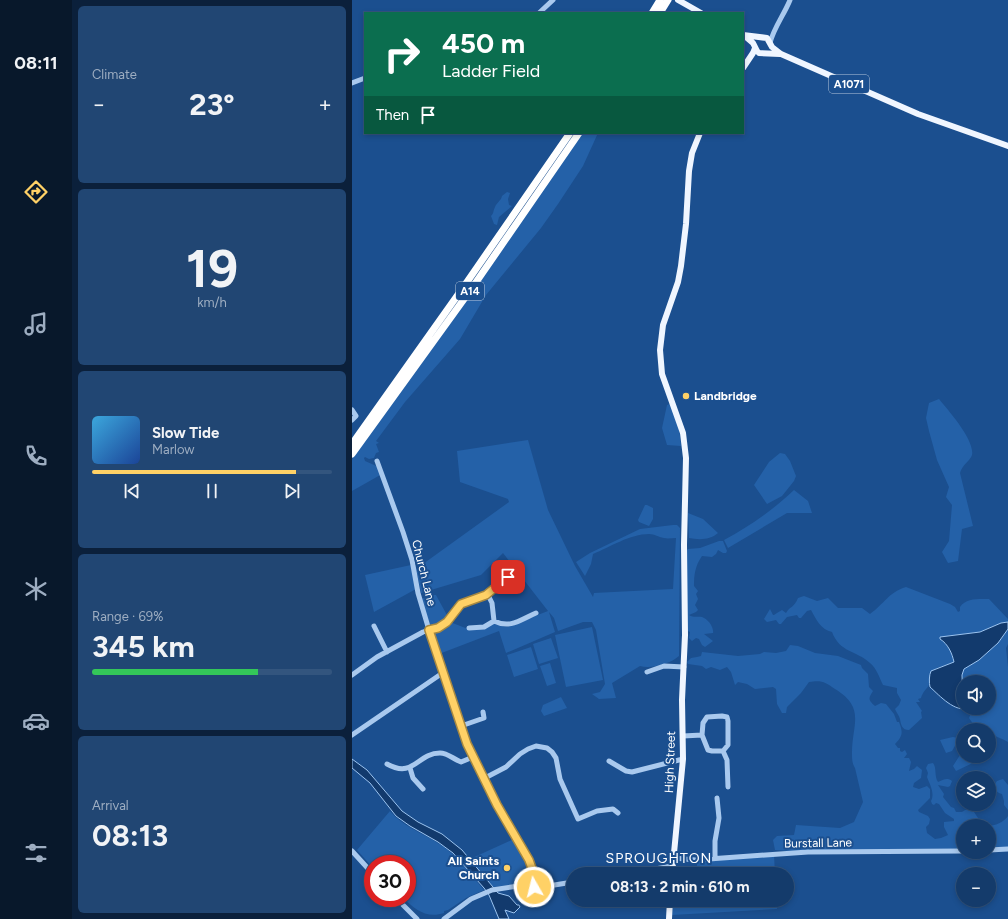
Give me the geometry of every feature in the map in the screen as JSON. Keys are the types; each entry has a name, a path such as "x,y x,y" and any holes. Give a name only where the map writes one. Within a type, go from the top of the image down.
{"highway":[{"path":"653,12 660,0"},
{"path":"661,12 668,0"},
{"name":"A14","path":"352,454 355,445 569,134"},
{"name":"A14","path":"355,445 472,288 578,134"}],"main road":[{"path":"681,2 699,12"},
{"path":"744,36 762,37 768,39 770,44 770,49 749,61"},
{"path":"744,36 757,51 764,53"},
{"path":"744,67 753,53 755,42 762,37"},
{"name":"A1071","path":"770,44 781,54 918,114 1008,146"},
{"name":"A1071","path":"764,53 781,54"},
{"name":"High Street","path":"672,866 683,759 682,700 684,668 685,452 683,433 662,374 660,350 663,325 678,282 681,266 686,224 688,171 692,153 700,134"},
{"path":"669,919 670,907"}],"street":[{"path":"540,12 553,0"},
{"path":"770,44 775,27 786,10 790,0"},
{"path":"762,37 775,27"},
{"path":"352,83 364,78"},
{"path":"352,410 356,416 352,420"},
{"name":"Church Lane","path":"377,461 397,512 410,553 418,593 461,726 483,779 529,860 535,877 534,887"},
{"path":"352,675 387,652 418,635 438,628 446,623 458,606 463,602 487,594 516,570"},
{"path":"487,594 492,603 494,621"},
{"path":"494,621 507,625 536,614"},
{"path":"469,628 484,627 494,621"},
{"path":"374,626 387,652"},
{"path":"647,672 664,666 684,668"},
{"path":"352,735 444,672"},
{"path":"461,726 484,718 483,712"},
{"path":"725,716 728,721 728,745 723,751 712,752 708,750 702,735 703,723 707,717 725,716"},
{"path":"683,736 702,735"},
{"path":"483,779 506,767 528,749 536,746 547,748 556,758 560,779 578,819 600,810 613,809 618,813"},
{"path":"723,751 727,760 728,787"},
{"path":"387,764 398,768 410,768 425,758 436,754 447,755 460,762 473,757"},
{"path":"609,761 626,771 632,772 683,759"},
{"path":"410,768 413,778 423,789"},
{"path":"715,858 719,818 717,798"},
{"path":"996,850 1008,849"},
{"path":"352,851 364,864"},
{"name":"Burstall Lane","path":"674,858 689,860 808,852 956,851"},
{"path":"666,867 672,866"},
{"path":"444,919 461,905 484,892 518,886 534,887 566,883"},
{"path":"405,907 417,919"}],"shaded area":[{"path":"582,134 598,134 583,166 541,228 486,295 460,339 405,402 376,441 379,443 376,444 379,452 376,453 374,458 364,458 365,461 381,468 382,474 352,491 352,459"},
{"path":"507,192 510,193 508,199 509,205 512,206 499,217 497,225 494,224 491,216 502,196"},
{"path":"939,399 960,426 972,449 971,457 960,473 973,526 962,529 958,561 948,563 942,552 949,541 952,505 946,497 949,487 937,460 926,418 929,403"},
{"path":"670,404 679,427 681,446 667,445 662,428 667,405"},
{"path":"528,440 548,510 575,566 593,597 594,593 673,589 676,538 662,538 649,534 635,536 620,541 593,554 591,564 585,576 576,562 590,553 640,529 673,525 677,525 680,528 679,656 661,665 650,667 640,666 612,683 616,698 599,699 592,694 600,692 605,684 596,630 592,622 583,622 558,631 554,618 549,612 555,632 506,653 499,631 439,654 432,632 450,622 468,629 494,624 507,627 548,611 503,553 481,575 421,593 416,569 509,502 508,499 460,482 457,451"},
{"path":"780,453 785,454 790,461 796,476 794,481 782,496 767,504 754,485 769,462"},
{"path":"794,490 808,501 812,513 787,513 728,548 724,540 761,517"},
{"path":"645,505 653,508 653,519 649,526 639,522 638,520"},
{"path":"688,513 703,519 718,533 712,537 704,539 689,538"},
{"path":"723,541 727,551 726,553 718,550 712,557 702,556 696,567 694,586 698,591 696,594 698,599 695,605 698,610 689,615 704,618 712,626 713,633 704,634 713,641 705,647 699,639 696,638 692,641 689,638 690,632 688,631 687,633 686,551 688,549 700,548"},
{"path":"411,565 416,589 374,612 365,575"},
{"path":"906,587 950,604 955,607 958,612 960,611 960,607 966,602 977,599 989,599 1008,619 1008,622 1001,623 980,632 940,637 949,649 954,662 937,668 930,674 929,685 921,698 918,699 920,702 916,702 922,711 922,718 909,730 902,727 900,718 895,709 901,700 897,693 897,688 883,685 878,673 872,665 865,659 839,644 832,632 828,631 819,624 811,610 807,611 801,618 797,615 787,617 781,624 779,624 776,620 767,622 764,619 770,609 773,615 782,610 786,613 795,604 798,598 804,596 817,601 828,598 838,608 862,608 870,614 895,592"},
{"path":"436,595 448,617 437,625 430,626 421,599"},
{"path":"1008,622 1008,629 998,643 979,660 964,669 962,675 956,675 956,707 948,703 930,687 929,679 931,671 954,662 949,649 940,637 980,632 1001,623"},
{"path":"592,627 603,680 566,687 555,635"},
{"path":"1008,628 1008,644 1006,648 1008,667 1008,742 996,736 996,723 972,723 969,718 970,715 996,715 996,675 962,675 964,668 991,650"},
{"path":"551,638 558,658 539,664 533,644"},
{"path":"790,645 798,646 815,653 838,656 861,665 868,674 869,687 873,691 870,697 871,702 875,706 881,703 886,704 894,714 897,722 899,722 902,734 900,739 895,744 898,748 900,748 900,751 902,752 905,750 907,754 904,758 909,758 911,762 909,771 917,766 922,770 921,778 914,783 913,787 919,789 927,786 930,789 930,798 918,810 930,819 929,824 926,827 927,833 935,839 948,835 944,827 944,822 954,821 954,819 945,813 939,804 932,804 931,786 927,777 928,773 926,768 928,764 933,763 938,782 947,779 952,781 948,787 938,785 944,794 943,797 951,807 954,808 956,812 973,811 978,818 956,819 956,851 808,852 775,850 773,840 777,836 794,835 796,825 840,828 854,822 863,802 852,761 855,725 854,710 851,703 845,696 826,683 820,681 809,682 801,693 787,707 786,713 782,713 777,704 776,689 773,687 755,689 747,684 738,682 735,685 731,672 727,667 720,670 711,667 706,669 702,666 688,664 687,662 691,658 701,656 702,652 738,656 760,654 764,652 776,653 786,651"},
{"path":"531,647 538,669 514,677 507,655"},
{"path":"550,663 556,683 547,686 540,666"},
{"path":"561,697 567,708 544,716 541,711 543,705"},
{"path":"956,738 956,744 952,751 946,753 940,740"},
{"path":"352,759 367,770 402,811 418,822 442,834 462,850 498,893 509,896 517,905 519,905 520,907 514,913 505,910 509,919 499,919 489,895 453,853 396,816 370,783 352,768"},
{"path":"956,761 956,763 973,763 956,771 953,766"},
{"path":"1003,779 1008,785 1008,810 1004,805 1002,794 996,790 997,781"},
{"path":"390,811 402,822 437,842 450,852 484,890 466,898 444,911 444,913 438,915 426,914 413,907 416,907 416,855 364,855 364,858 357,850"},
{"path":"1008,816 1008,849 996,850 996,824"},
{"path":"514,839 529,864 532,876 525,883 493,887 470,859"},
{"path":"774,855 775,867 697,867 697,862"},
{"path":"673,907 777,907 777,909 672,915"}],"place":[{"name":"Landbridge","path":"686,396"},
{"name":"All Saints Church","path":"507,868"}],"district":[{"name":"SPROUGHTON","path":"659,858"}],"route":[{"path":"508,577 486,595 458,606 450,619 444,625 429,630 467,744 483,779 529,860 535,877 534,887"}]}
